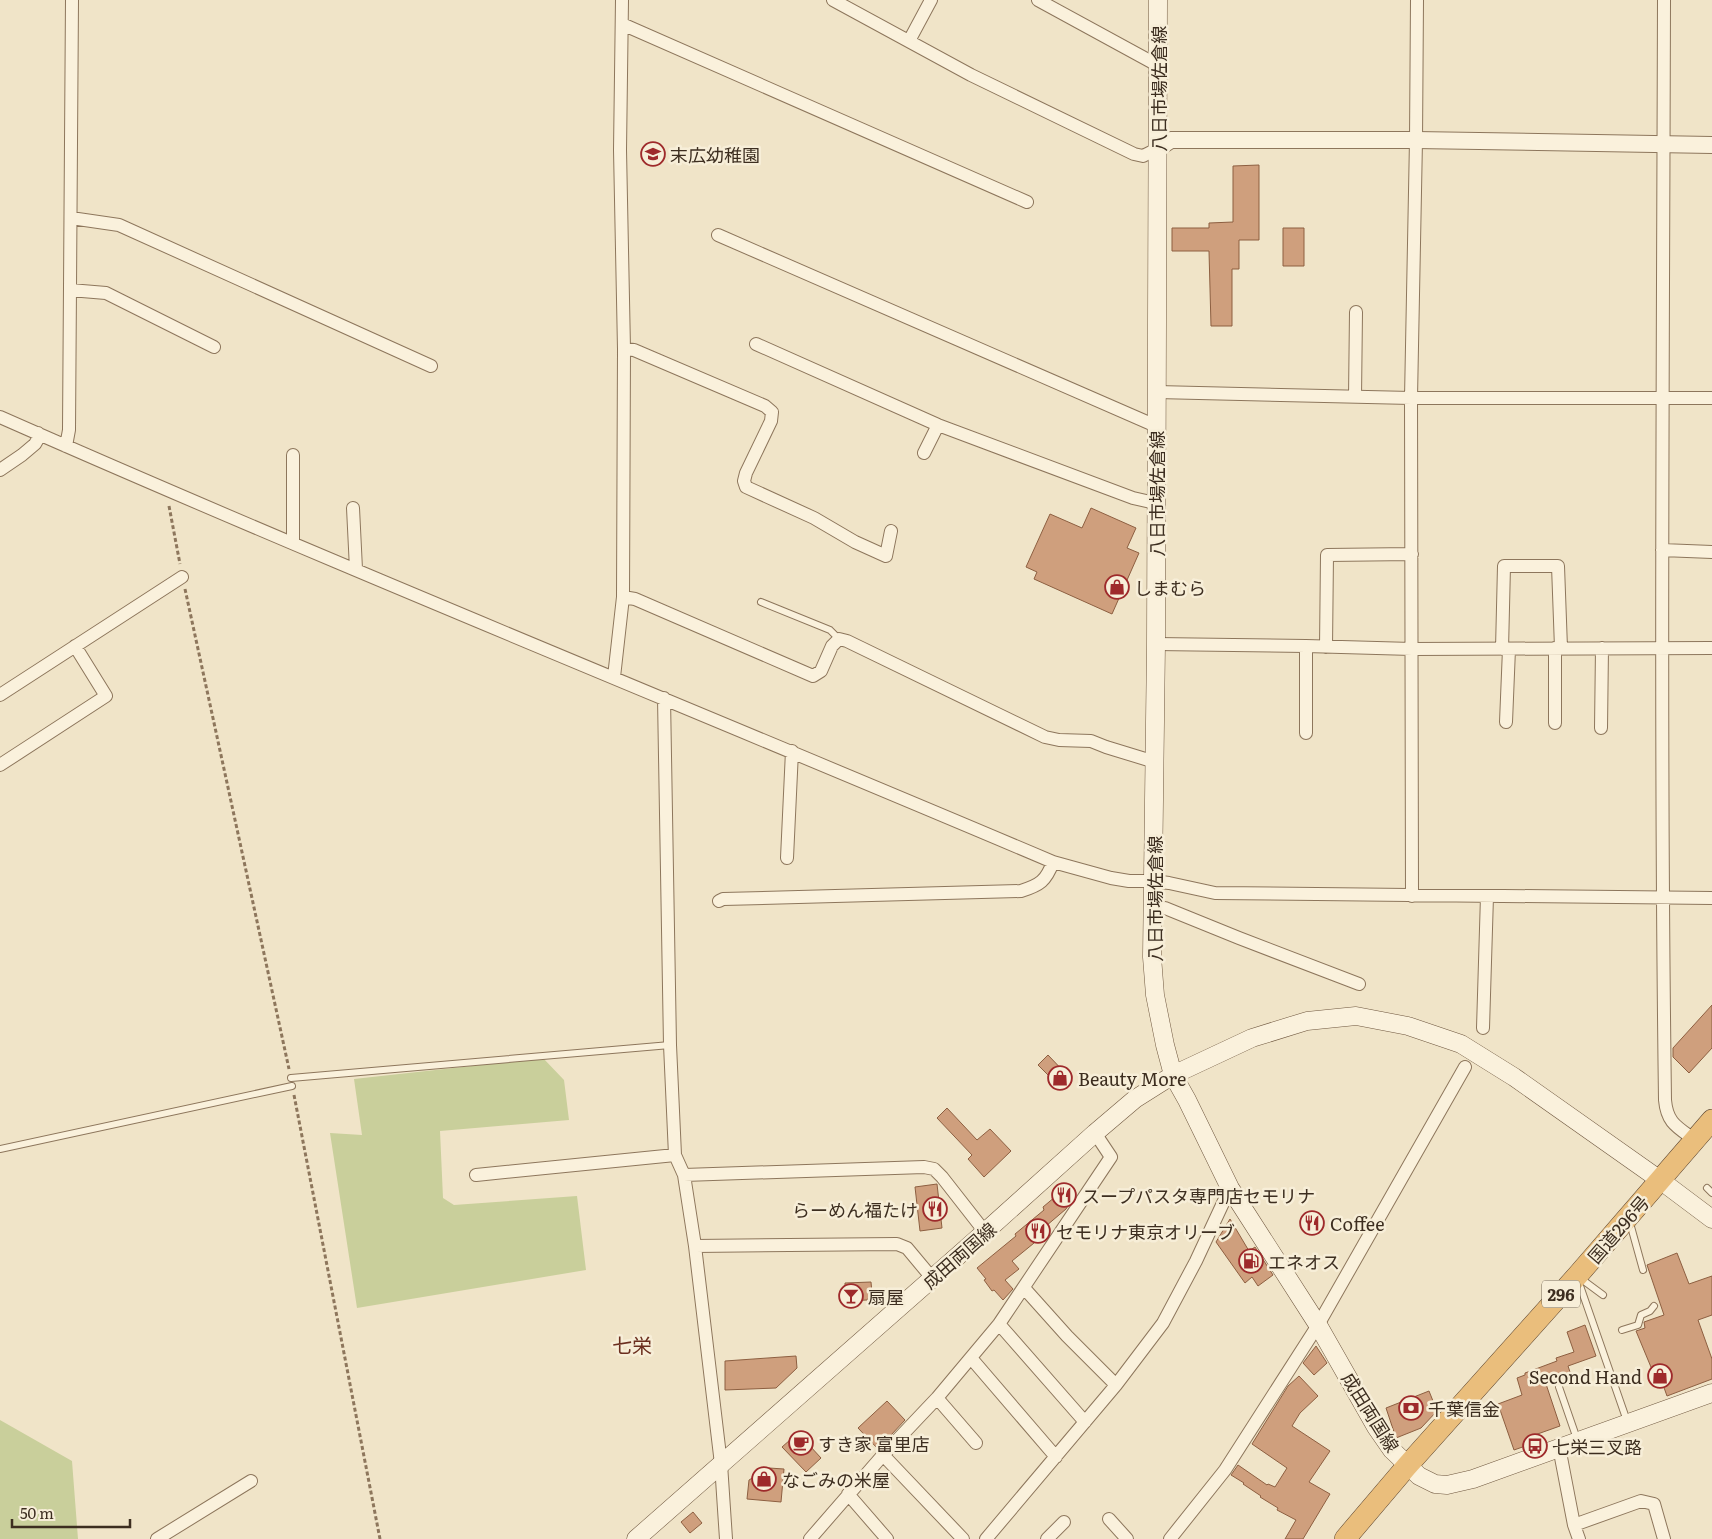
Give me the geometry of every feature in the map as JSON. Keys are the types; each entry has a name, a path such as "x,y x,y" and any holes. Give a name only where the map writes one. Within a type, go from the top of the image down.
{"highway":[{"name":"国道296号","path":"1345,1539 1712,1120"}],"main road":[{"name":"八日市場佐倉線","path":"1158,0 1156,644 1152,957 1155,995 1173,1075"},
{"name":"成田両国線","path":"636,1539 1135,1099 1173,1075 1252,1038 1307,1021 1356,1016 1408,1026 1461,1044 1514,1077 1712,1219"},
{"name":"成田両国線","path":"1173,1075 1230,1188 1318,1325 1376,1427 1392,1450 1419,1476 1435,1484 1447,1485 1473,1479 1628,1423 1653,1410 1712,1393"}],"street":[{"path":"66,446 69,430 72,0"},
{"path":"614,678 623,597 624,349 620,150 622,0"},
{"path":"832,0 971,75 1134,154 1142,156 1170,140 1416,140 1712,145"},
{"path":"909,41 931,0"},
{"path":"1038,0 1159,66"},
{"path":"1412,896 1412,398 1417,0"},
{"path":"1664,0 1662,898 1666,1114 1676,1127 1695,1140"},
{"path":"622,24 1027,202"},
{"path":"71,218 119,225 431,366"},
{"path":"718,235 1156,426"},
{"path":"70,290 106,294 214,347"},
{"path":"1355,397 1356,312"},
{"path":"756,344 938,426 1133,498 1155,504"},
{"path":"624,349 634,350 765,406 772,412 771,422 746,473 744,481 746,487 814,518 855,542 886,556 892,531"},
{"path":"1156,392 1412,398 1712,398"},
{"path":"0,416 293,543 1053,862 1111,878 1129,881 1153,881 1215,893 1712,898"},
{"path":"924,453 938,426"},
{"path":"0,470 35,444 40,437 38,434"},
{"path":"293,455 293,543"},
{"path":"352,508 356,569"},
{"path":"1662,550 1712,552"},
{"path":"1326,647 1327,555 1412,554"},
{"path":"1506,722 1504,566 1558,566 1558,648 1555,723"},
{"path":"0,695 182,577"},
{"path":"623,597 635,600 813,676 821,671 832,646 839,639 847,640 1045,738 1090,741 1155,762"},
{"path":"1156,644 1306,646 1412,650 1712,648"},
{"path":"0,765 106,696 75,646"},
{"path":"1306,646 1306,733"},
{"path":"1601,728 1602,648"},
{"path":"664,698 670,1045 675,1155 684,1175 695,1246 721,1464 726,1539"},
{"path":"787,858 792,751"},
{"path":"719,901 723,899 1021,891 1041,883 1048,875 1053,862"},
{"path":"1483,1028 1487,896"},
{"path":"1165,908 1359,984"},
{"path":"1170,1539 1225,1470 1318,1325 1465,1067"},
{"path":"810,1539 882,1455 937,1398 998,1324 1024,1288 1111,1157 1095,1133"},
{"path":"476,1175 675,1155"},
{"path":"684,1175 934,1169 985,1232"},
{"path":"986,1539 1116,1385 1163,1323 1196,1261 1230,1188"},
{"path":"695,1246 897,1244 907,1248 932,1278"},
{"path":"1024,1288 1067,1336 1116,1385"},
{"path":"998,1324 1085,1422"},
{"path":"971,1358 1056,1457"},
{"path":"937,1398 976,1443"},
{"path":"1559,1447 1574,1525 1579,1539"},
{"path":"882,1455 963,1539"},
{"path":"157,1539 251,1481"},
{"path":"848,1494 887,1539"},
{"path":"1574,1525 1641,1501 1654,1504 1664,1539"},
{"path":"1109,1519 1127,1539"},
{"path":"1047,1539 1064,1522"}],"lane":[{"path":"761,602 830,630 839,639"},
{"path":"291,1078 670,1045"},
{"path":"0,1149 292,1086"},
{"path":"1628,1217 1643,1270"},
{"path":"1577,1276 1603,1295"},
{"path":"1577,1276 1628,1423"},
{"path":"1622,1330 1638,1325 1641,1315 1650,1311 1654,1306"},
{"path":"1559,1388 1577,1440"}],"path":[{"path":"166,489 182,577 291,1078"},
{"path":"292,1086 380,1539"}],"green space":[{"path":"543,1058 564,1080 569,1120 440,1131 443,1198 454,1205 577,1196 586,1270 357,1308 330,1133 362,1135 354,1079"},
{"path":"0,1420 72,1461 78,1539 0,1539"}],"building":[{"path":"1259,165 1259,240 1239,240 1239,269 1232,269 1232,326 1211,326 1209,251 1172,251 1172,228 1209,228 1209,223 1233,222 1233,166"},
{"path":"1283,228 1304,228 1304,266 1283,266"},
{"path":"1091,508 1136,528 1127,548 1139,553 1112,614 1034,579 1037,572 1026,567 1050,514 1082,528"},
{"path":"1712,1005 1712,1048 1689,1073 1673,1057 1673,1048"},
{"path":"1048,1055 1069,1077 1059,1086 1038,1065"},
{"path":"947,1108 977,1140 990,1129 1011,1151 984,1177 968,1159 972,1155 937,1118"},
{"path":"937,1184 942,1228 920,1231 915,1187"},
{"path":"1068,1186 1075,1195 1066,1209 1046,1226 1050,1230 1012,1261 1019,1269 1005,1280 1013,1289 1003,1300 994,1290 992,1291 984,1280 986,1279 977,1268 1016,1236 1015,1234 1044,1210 1043,1207"},
{"path":"1230,1219 1249,1251 1255,1247 1273,1275 1258,1286 1252,1277 1245,1283 1216,1242"},
{"path":"1677,1253 1689,1284 1712,1276 1712,1315 1698,1320 1712,1359 1712,1379 1667,1396 1662,1382 1658,1384 1636,1331 1645,1328 1644,1322 1664,1315 1647,1265"},
{"path":"871,1282 872,1293 867,1300 845,1301 845,1283"},
{"path":"1585,1325 1596,1356 1568,1366 1571,1375 1546,1384 1560,1426 1532,1436 1534,1443 1514,1450 1498,1404 1522,1395 1517,1378 1557,1361 1556,1358 1574,1352 1567,1332"},
{"path":"1316,1346 1327,1363 1314,1375 1303,1363"},
{"path":"796,1356 797,1368 776,1388 725,1390 725,1361"},
{"path":"1299,1376 1318,1396 1300,1413 1292,1426 1330,1451 1309,1482 1330,1494 1303,1539 1285,1539 1296,1520 1277,1510 1278,1508 1231,1475 1238,1465 1267,1485 1275,1487 1287,1468 1252,1444 1288,1386"},
{"path":"1429,1391 1437,1411 1421,1428 1396,1438 1386,1408"},
{"path":"887,1401 905,1420 878,1449 858,1428"},
{"path":"798,1433 821,1458 806,1472 782,1447"},
{"path":"769,1468 784,1469 781,1502 747,1499 749,1480"},
{"path":"693,1512 702,1523 690,1533 681,1522"}],"place":[{"name":"末広幼稚園","path":"653,154"},
{"name":"しまむら","path":"1117,587"},
{"name":"Beauty More","path":"1060,1078"},
{"name":"スープパスタ専門店セモリナ","path":"1064,1195"},
{"name":"らーめん福たけ","path":"935,1209"},
{"name":"Coffee","path":"1312,1223"},
{"name":"セモリナ東京オリーブ","path":"1038,1231"},
{"name":"エネオス","path":"1251,1261"},
{"name":"扇屋","path":"851,1296"},
{"name":"Second Hand","path":"1660,1376"},
{"name":"千葉信金","path":"1411,1408"},
{"name":"すき家 富里店","path":"801,1443"},
{"name":"七栄三叉路","path":"1535,1446"},
{"name":"なごみの米屋","path":"764,1479"}],"district":[{"name":"七栄","path":"632,1344"}]}
